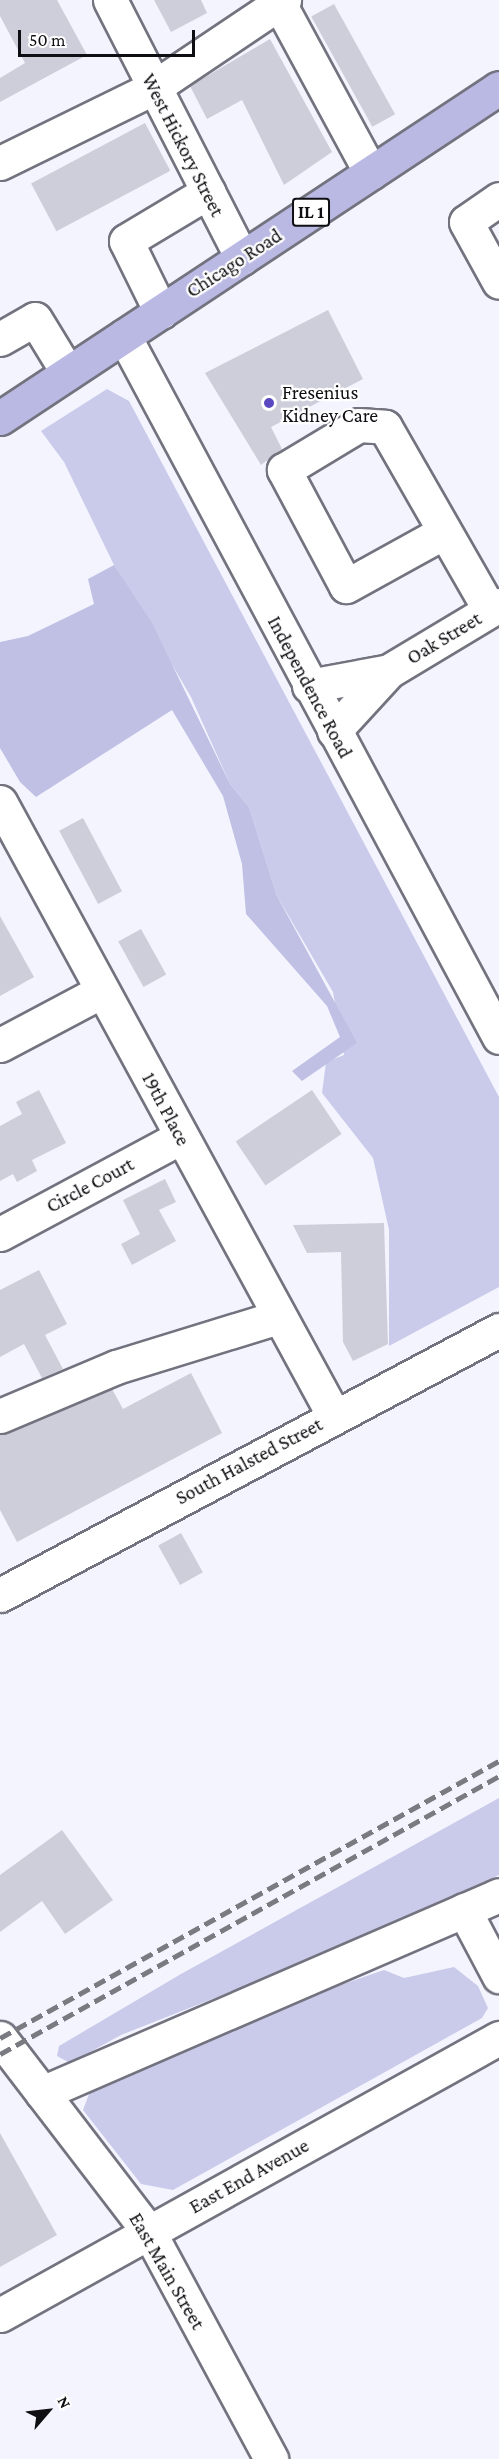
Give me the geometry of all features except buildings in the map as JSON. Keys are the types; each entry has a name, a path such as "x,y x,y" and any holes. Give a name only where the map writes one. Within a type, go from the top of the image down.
{"main road":[{"name":"Chicago Road","path":"0,418 499,88"}],"street":[{"name":"West Hickory Street","path":"110,0 153,88 242,258"},
{"path":"0,163 153,88 281,2 371,172"},
{"path":"160,312 126,241 208,192"},
{"path":"499,199 466,222 499,282"},
{"path":"0,339 35,318 68,373"},
{"name":"Independence Road","path":"124,336 309,686 499,1037"},
{"path":"444,532 346,586 284,470 359,425 386,427 444,532 494,607"},
{"name":"Oak Street","path":"334,731 389,671 494,607"},
{"name":"Oak Street","path":"309,686 389,671"},
{"name":"19th Place","path":"0,802 334,1416"},
{"path":"0,1045 102,991"},
{"name":"Circle Court","path":"0,1234 181,1137"},
{"path":"0,1416 116,1366 279,1317"},
{"name":"South Halsted Street","path":"0,1595 499,1330"},
{"path":"42,2093 499,1895"},
{"path":"464,1910 499,1976"},
{"name":"East Main Street","path":"0,2038 149,2232 271,2459"},
{"name":"East End Avenue","path":"0,2315 499,2038"}],"shaded area":[{"path":"107,389 129,401 499,1097 499,1287 389,1346 389,1230 373,1158 322,1093 326,1062 344,1055 333,992 277,896 249,807 230,784 191,697 114,565 64,462 41,431"},
{"path":"114,565 152,623 230,784 249,807 277,896 357,1043 302,1081 292,1071 340,1037 327,1006 246,914 242,864 223,796 172,710 36,797 20,782 0,748 0,642 28,636 94,604 88,579"},
{"path":"499,1798 499,1875 402,1924 121,2035 70,2063 57,2056 59,2046 181,1974"},
{"path":"454,1967 478,1986 488,2008 482,2018 173,2190 141,2184 83,2110 92,2086 265,2011 384,1970 404,1978"}],"railway":[{"path":"0,2038 499,1761"},
{"path":"0,2054 499,1776"}],"place":[{"name":"Fresenius Kidney Care","path":"269,403"}]}
